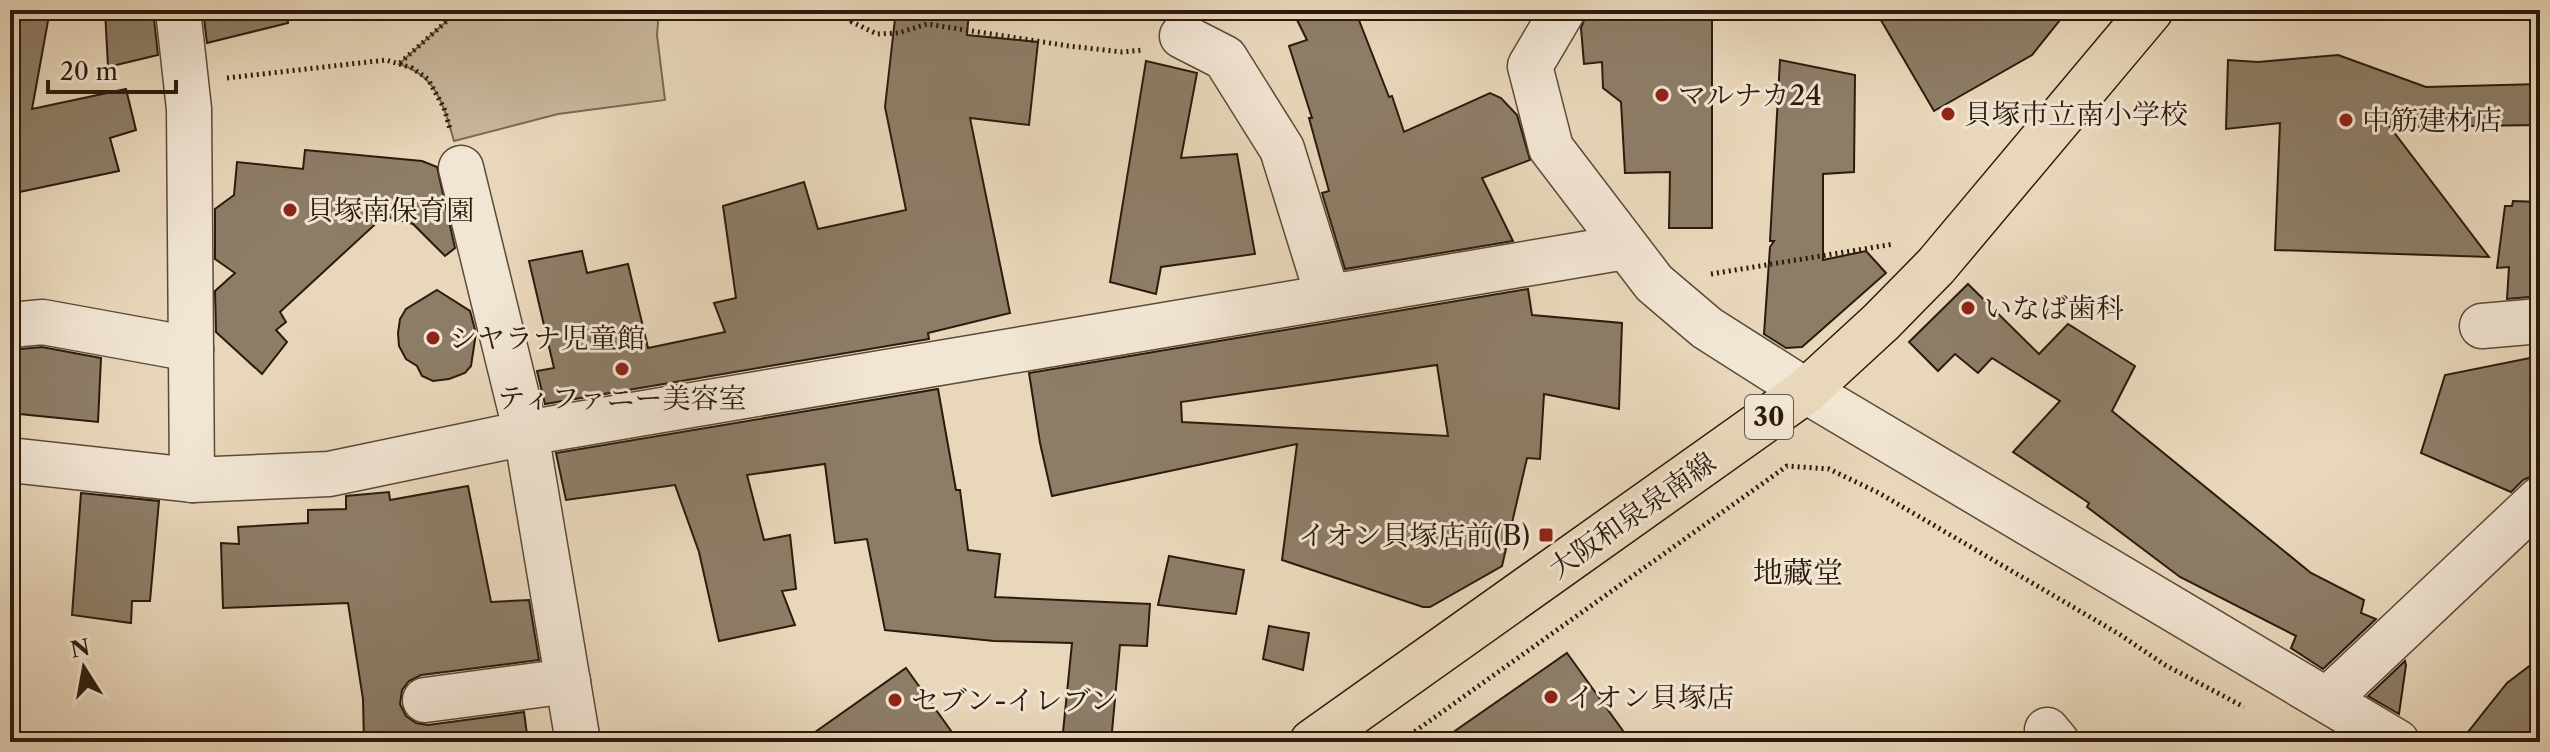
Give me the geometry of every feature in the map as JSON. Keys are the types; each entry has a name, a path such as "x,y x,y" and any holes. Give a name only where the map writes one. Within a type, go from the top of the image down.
{"main road":[{"name":"大阪和泉泉南線","path":"1312,742 1806,391 1936,266 2151,10"}],"street":[{"path":"178,10 189,109 192,480"},
{"path":"1563,10 1530,66 1551,148 1654,283 1707,328 1806,391 2397,742"},
{"path":"1182,36 1225,58 1282,149 1328,297"},
{"path":"461,168 526,433 578,742"},
{"path":"10,460 192,480 329,474 526,433 1625,247"},
{"path":"2482,326 2540,321"},
{"path":"10,325 43,322 191,349"},
{"path":"2327,700 2540,499"},
{"path":"425,700 568,681"}],"path":[{"path":"399,64 459,10"},
{"path":"846,10 852,22 877,34 898,33 927,24 1122,52 1151,50 1182,36"},
{"path":"187,83 386,60 412,68 428,79 444,108 461,168"},
{"path":"1654,283 1911,242 1936,266"},
{"path":"1400,742 1787,466 1829,469 1879,493 2119,634 2165,665 2245,707"}],"shaded area":[{"path":"459,10 659,10 657,35 665,100 558,114 454,141 442,105 430,84 412,69 399,64"}],"building":[{"path":"10,10 50,10 32,109 126,89 136,130 110,138 119,171 10,194"},
{"path":"105,10 153,10 158,55 108,67"},
{"path":"203,10 287,10 288,23 207,43"},
{"path":"896,10 969,10 967,35 1038,42 1029,125 970,118 1010,313 928,333 929,339 545,404 537,371 554,368 529,261 582,251 587,273 628,264 648,348 725,332 714,303 736,298 723,206 804,182 818,229 906,210 885,107"},
{"path":"1292,10 1355,10 1404,132 1490,93 1501,98 1517,115 1530,160 1482,178 1513,241 1345,269 1322,193 1329,191 1309,118 1312,118 1289,46 1307,40"},
{"name":"マルナカ24","path":"1588,10 1712,10 1712,228 1669,228 1670,172 1625,173 1621,102 1603,88 1602,62 1584,64 1581,28"},
{"path":"1875,10 2068,10 2032,55 1934,111"},
{"name":"中筋建材店","path":"2338,55 2426,87 2540,84 2540,125 2390,127 2489,257 2275,250 2280,123 2226,129 2228,60 2258,62"},
{"path":"1780,60 1855,75 1854,172 1823,174 1823,260 1866,251 1886,273 1802,347 1786,348 1764,334 1770,247 1774,241 1770,241"},
{"path":"1146,61 1197,73 1181,158 1237,154 1255,254 1161,267 1156,294 1110,282"},
{"path":"305,150 422,161 437,167 455,248 445,256 413,224 384,216 280,312 286,322 276,330 287,342 262,374 216,332 215,291 235,273 215,259 215,209 234,195 237,162 303,169"},
{"path":"2513,201 2540,202 2540,296 2507,299 2509,267 2497,268 2505,206 2512,206"},
{"path":"1968,284 2039,354 2068,324 2135,366 2112,411 2311,573 2364,600 2361,613 2376,619 2323,669 2291,648 2296,636 2180,577 2087,507 2089,503 2013,452 2060,401 1992,358 1978,373 1955,354 1938,371 1909,342"},
{"path":"1528,289 1532,315 1622,323 1619,409 1544,394 1540,459 1527,458 1502,566 1430,607 1282,560 1297,444 1052,496 1029,373","holes":["1437,365 1448,436 1182,422 1181,402"]},
{"path":"437,290 470,311 476,333 471,366 465,373 433,381 422,376 417,366 406,359 399,346 398,333 400,319 406,309"},
{"path":"42,347 101,358 98,422 10,413 11,350"},
{"path":"2540,356 2540,475 2523,480 2511,492 2421,453 2445,375"},
{"path":"938,389 956,490 960,490 968,550 1000,554 995,597 1150,604 1147,646 1120,645 1111,742 1062,742 1072,643 994,641 885,630 867,539 835,543 825,464 747,475 764,540 790,535 796,589 782,591 795,625 719,641 699,552 675,485 566,500 556,453"},
{"path":"468,486 491,602 529,600 539,660 421,675 409,681 402,690 400,704 406,716 416,723 428,725 524,712 528,742 364,742 363,699 348,603 223,608 221,543 239,544 238,527 308,523 308,510 346,509 346,496 389,492 390,500"},
{"path":"81,493 159,501 150,601 132,601 131,623 72,615"},
{"path":"1169,556 1244,570 1236,614 1158,605"},
{"path":"1269,626 1309,633 1303,670 1263,659"},
{"name":"イオン貝塚店","path":"1567,653 1631,742 1439,742"},
{"path":"2540,658 2540,733 2530,742 2460,742 2507,683"},
{"path":"2405,661 2406,665 2399,714 2368,696"},
{"name":"セブン-イレブン","path":"906,668 959,742 801,742"}],"place":[{"name":"マルナカ24","path":"1662,95"},
{"name":"貝塚市立南小学校","path":"1948,114"},
{"name":"中筋建材店","path":"2346,120"},
{"name":"貝塚南保育園","path":"290,210"},
{"name":"いなば歯科","path":"1968,308"},
{"name":"シヤラナ児童館","path":"433,338"},
{"name":"ティファニー美容室","path":"622,369"},
{"name":"イオン貝塚店前(B)","path":"1546,535"},
{"name":"イオン貝塚店","path":"1551,697"},
{"name":"セブン-イレブン","path":"895,700"}],"district":[{"name":"地藏堂","path":"1798,573"}]}
